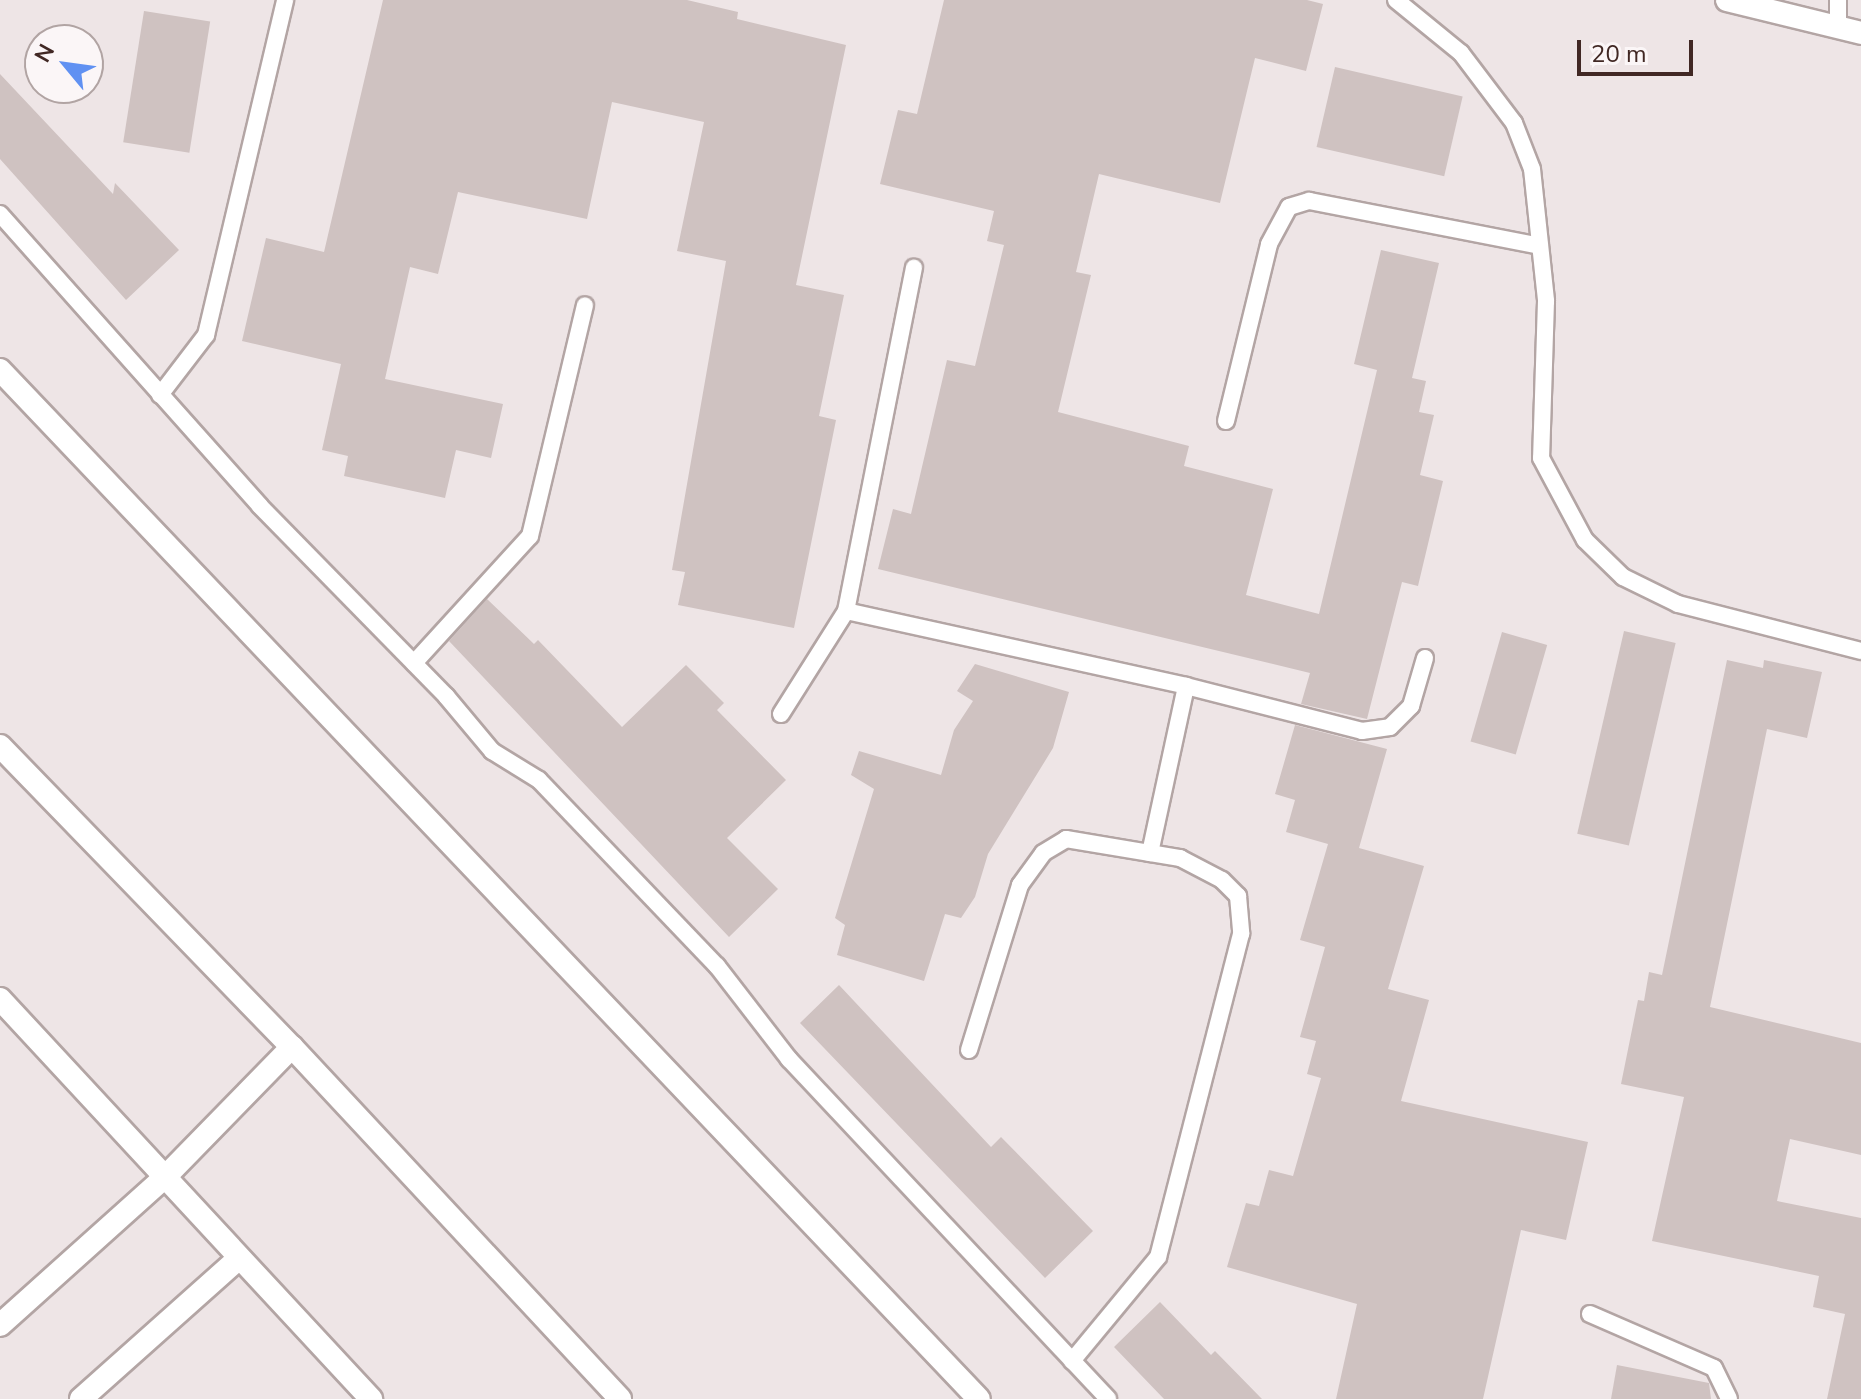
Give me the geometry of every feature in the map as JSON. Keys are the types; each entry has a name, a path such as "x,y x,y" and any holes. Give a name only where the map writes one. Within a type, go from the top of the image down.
{"street":[{"path":"1727,0 1777,6 1861,33"},
{"path":"0,370 979,1399"},
{"path":"0,746 292,1047 620,1399"},
{"path":"0,999 167,1175 238,1259 371,1399"},
{"path":"0,1325 167,1175 292,1047"},
{"path":"81,1399 238,1259"}],"lane":[{"path":"160,395 206,335 285,0"},
{"path":"1396,0 1461,53 1514,123 1532,169 1546,301 1541,458 1585,540 1623,577 1678,604 1861,651"},
{"path":"1838,0 1838,27"},
{"path":"1226,421 1269,244 1289,207 1309,201 1540,246"},
{"path":"0,214 160,395 414,663 492,751 539,780 717,966 789,1059 1108,1399"},
{"path":"781,714 846,611 914,268"},
{"path":"414,663 530,536 585,305"},
{"path":"846,611 1186,686 1362,731 1390,727 1411,706 1425,658"},
{"path":"1150,853 1186,686"},
{"path":"969,1050 1020,885 1043,853 1066,839 1180,858 1222,880 1238,896 1241,934 1158,1257 1072,1361"},
{"path":"1590,1314 1714,1368 1729,1399"}],"building":[{"path":"383,0 687,0 738,12 737,19 846,45 796,285 844,295 819,416 836,420 794,628 678,605 685,572 672,570 726,261 677,251 704,122 612,102 587,219 458,192 438,274 410,267 385,379 503,404 491,458 456,450 445,498 344,476 348,456 322,450 341,364 242,341 266,238 324,252"},
{"path":"944,0 1307,0 1323,4 1306,71 1255,58 1220,203 1099,174 1076,272 1091,275 1058,412 1189,446 1184,466 1273,489 1246,595 1319,614 1377,370 1354,364 1381,250 1439,263 1412,378 1426,381 1419,412 1434,415 1420,475 1443,481 1418,586 1402,582 1367,719 1301,704 1310,673 878,569 893,509 911,514 947,360 975,366 1004,245 987,241 994,211 880,184 898,110 917,114"},
{"path":"144,11 210,21 189,153 123,142"},
{"path":"1335,67 1463,96 1444,176 1317,147"},
{"path":"0,74 24,99 24,104 28,104 113,194 115,183 179,250 126,300 0,159"},
{"path":"487,599 534,644 538,640 622,727 686,665 724,703 717,710 786,780 727,838 778,889 729,937 449,641"},
{"path":"1624,631 1676,643 1629,846 1577,834"},
{"path":"1502,632 1547,645 1516,755 1471,742"},
{"path":"1727,660 1763,668 1764,660 1822,672 1807,738 1767,729 1710,1007 1861,1043 1861,1155 1790,1139 1777,1201 1861,1218 1861,1399 1827,1399 1845,1314 1813,1307 1819,1276 1652,1241 1684,1097 1621,1084 1638,1000 1644,1001 1649,972 1662,975"},
{"path":"975,664 1069,692 1053,748 988,854 975,897 961,918 945,914 924,981 837,955 845,925 835,918 874,789 851,775 859,751 941,775 954,730 973,701 957,691"},
{"path":"1295,725 1387,749 1359,848 1424,866 1388,989 1429,1000 1401,1101 1588,1142 1566,1240 1521,1230 1483,1399 1336,1399 1357,1304 1227,1267 1246,1203 1259,1206 1269,1170 1293,1176 1321,1078 1307,1074 1316,1041 1300,1037 1325,947 1300,940 1328,844 1286,832 1295,800 1275,794"},
{"path":"839,985 991,1147 1001,1137 1093,1231 1045,1278 800,1023"},
{"path":"1160,1302 1211,1355 1215,1351 1262,1399 1164,1399 1114,1347"},
{"path":"1617,1365 1709,1383 1711,1399 1611,1399"}]}
